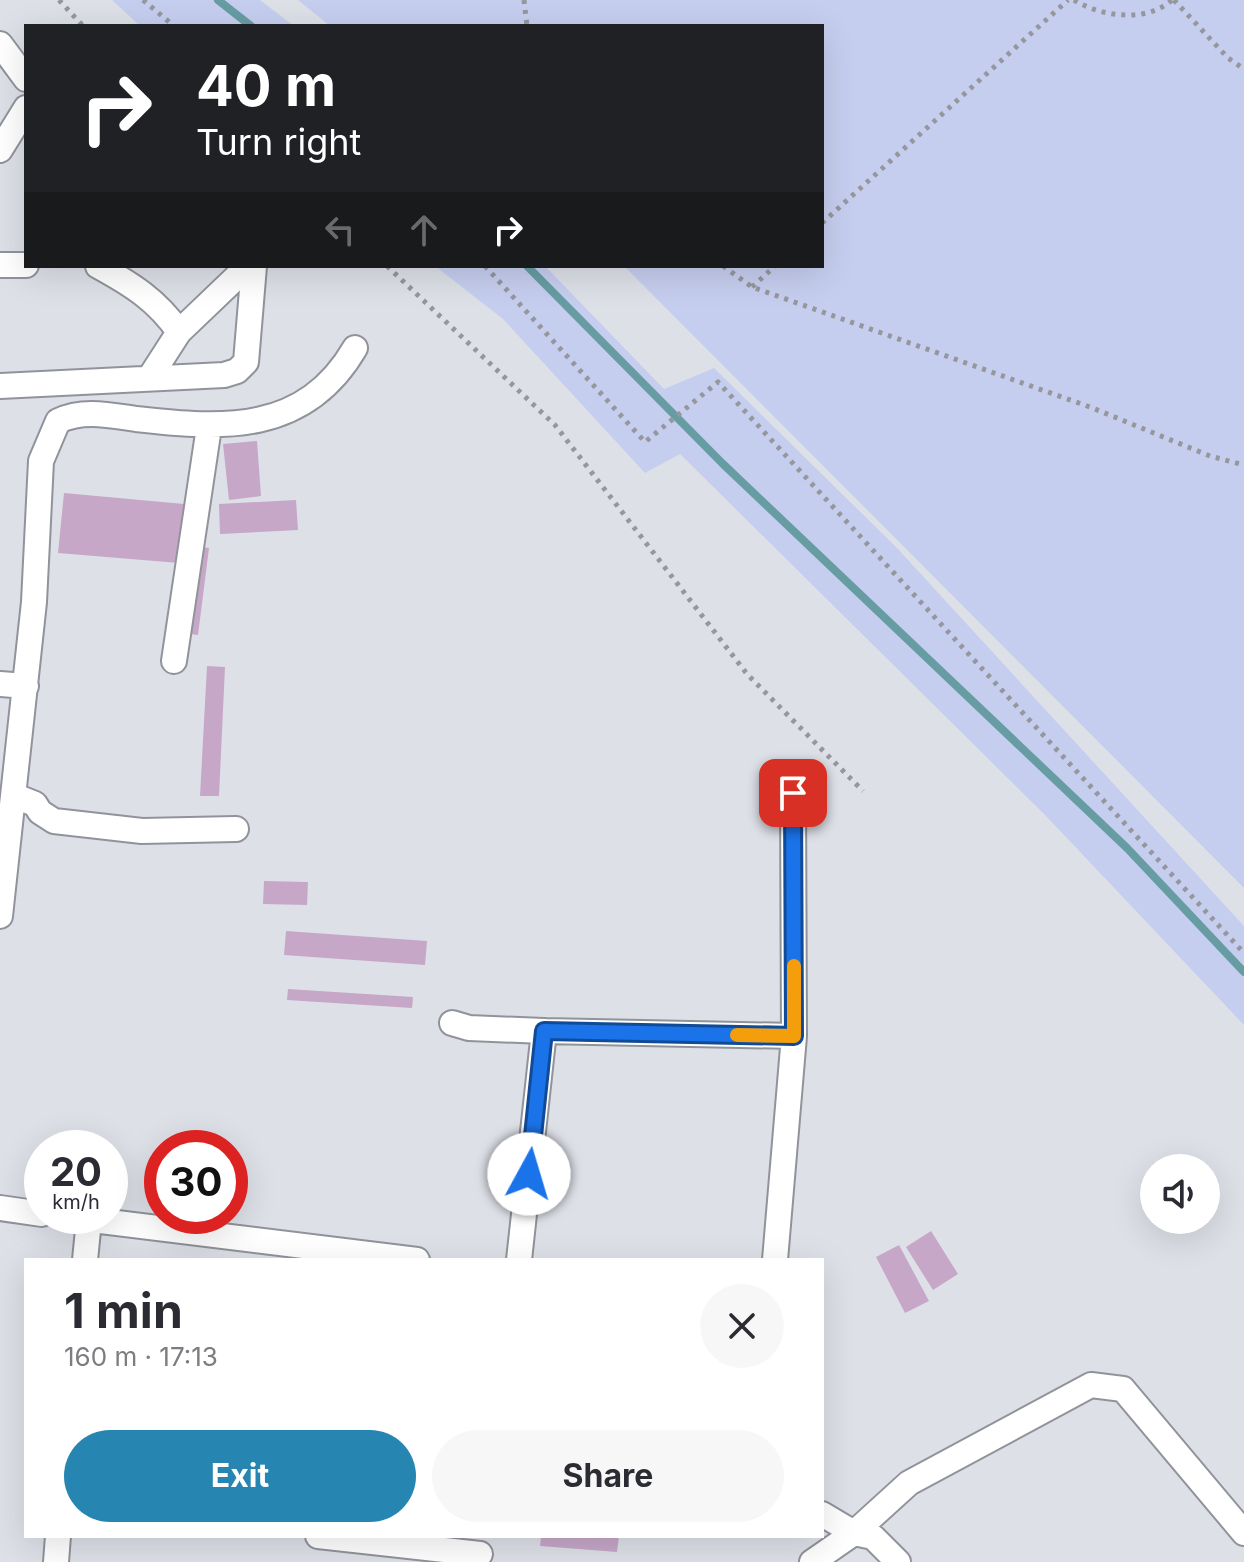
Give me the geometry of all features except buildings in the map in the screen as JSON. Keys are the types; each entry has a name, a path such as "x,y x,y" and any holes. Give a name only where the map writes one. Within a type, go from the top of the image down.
{"street":[{"path":"0,44 24,76"},
{"path":"0,150 24,111"},
{"path":"0,265 24,265"},
{"path":"102,268 138,288 162,307 179,332"},
{"path":"150,377 179,332 246,268"},
{"path":"0,386 224,375 237,371 246,362 254,268"},
{"path":"0,916 26,686 41,461 46,443 58,421 73,414 94,414 209,427 268,417 307,403 339,377 355,348"},
{"path":"174,661 209,427"},
{"path":"0,684 26,686"},
{"path":"775,1258 794,1036 793,793"},
{"path":"15,796 35,804 40,812 54,821 142,831 236,829"},
{"path":"452,1023 469,1028 544,1031 794,1036"},
{"path":"519,1258 544,1031"},
{"path":"0,1208 24,1211"},
{"path":"128,1225 401,1258"},
{"path":"85,1258 88,1234"},
{"path":"812,1562 854,1533 909,1483 1091,1385 1123,1389 1244,1533"},
{"path":"824,1515 854,1533 873,1537 898,1562"},
{"path":"56,1562 58,1538"},
{"path":"340,1538 481,1551"}],"path":[{"path":"59,0 81,24"},
{"path":"143,0 172,24"},
{"path":"524,0 527,24"},
{"path":"824,221 1071,0 1103,13 1147,14 1160,11 1173,0 1228,58 1244,69"},
{"path":"389,268 555,425 747,674 863,791"},
{"path":"487,268 645,442 718,382 1244,953"},
{"path":"726,268 752,287 1090,407 1210,456 1244,465"},
{"path":"752,287 773,268"}],"shaded area":[{"path":"112,0 260,0 291,24 138,24"},
{"path":"298,0 1244,0 1244,888 626,268 824,268 824,24 328,24"},
{"path":"438,268 547,268 664,389 714,368 897,548 1244,926 1244,1025 1046,816 680,454 645,473 503,319"}],"waterway":[{"path":"218,0 248,24"},
{"path":"529,268 722,463 1127,848 1244,972"}],"slow traffic":[{"path":"737,1035 794,1036 794,966"}],"route":[{"path":"529,1174 544,1031 794,1036 793,793"}]}
